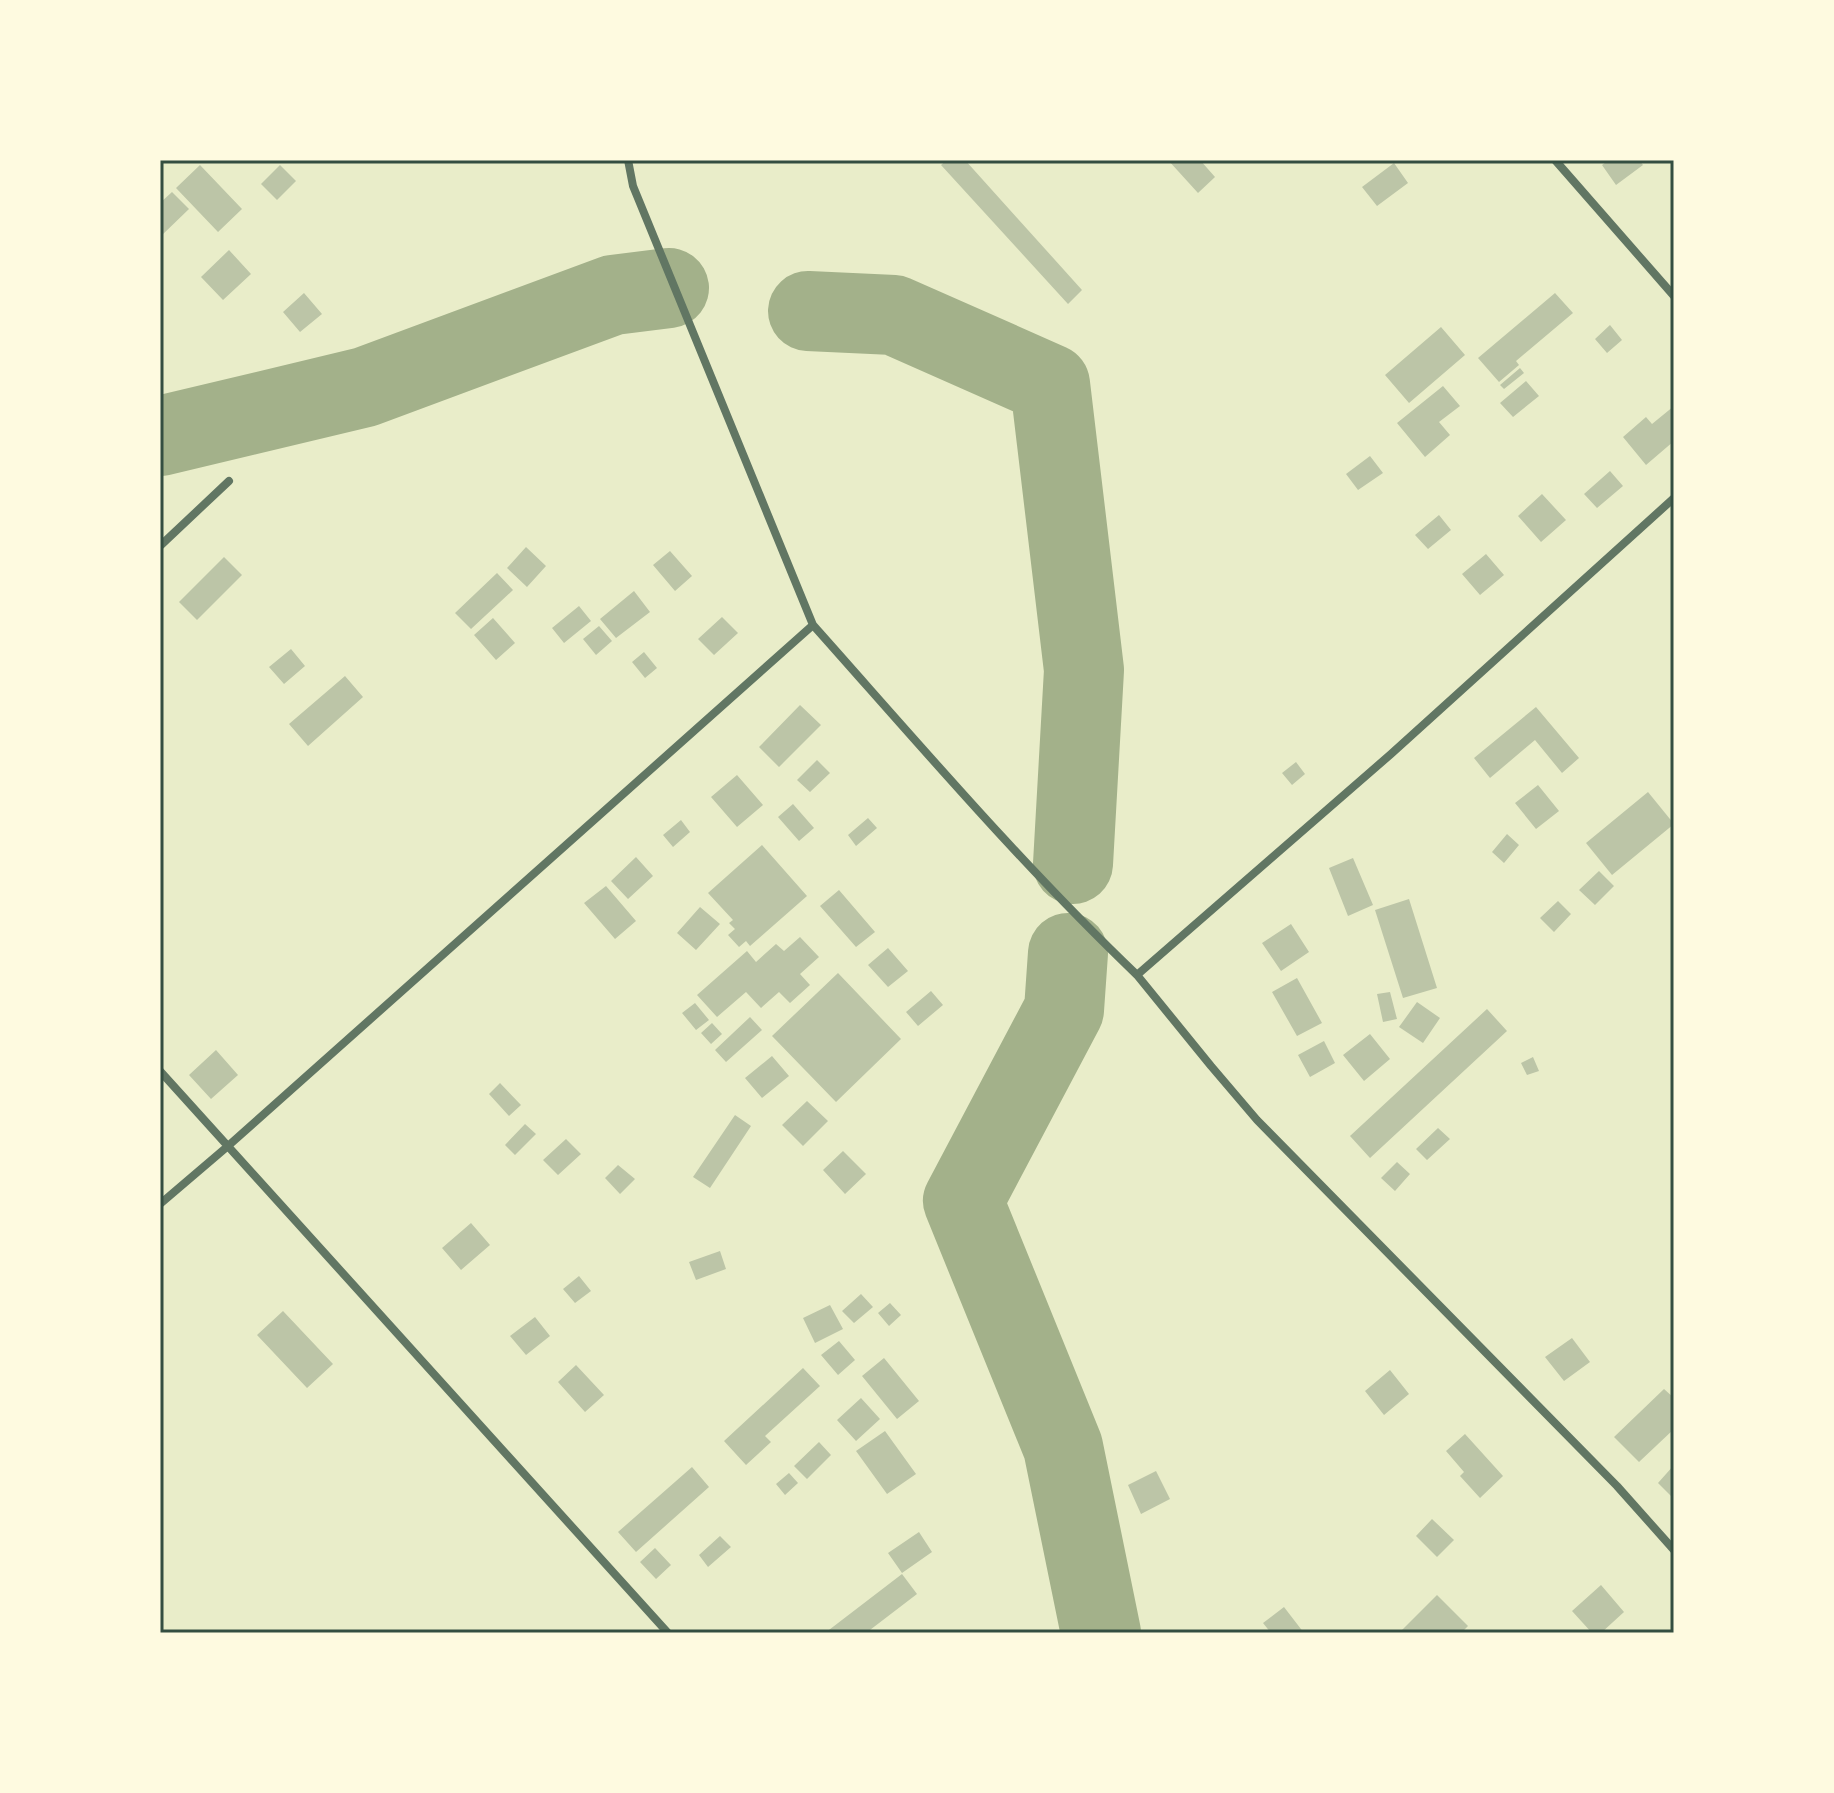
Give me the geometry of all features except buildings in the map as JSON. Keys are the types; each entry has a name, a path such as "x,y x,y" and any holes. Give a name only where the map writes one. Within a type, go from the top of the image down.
{"street":[{"path":"628,160 633,186 813,625 959,789 1092,932 1137,975 1257,1120 1617,1486 1674,1550"},
{"path":"1555,160 1674,296"},
{"path":"160,546 229,481"},
{"path":"1137,975 1391,754 1674,498"},
{"path":"160,1204 813,625"},
{"path":"160,1071 668,1633"}],"waterway":[{"path":"160,436 365,387 613,295 669,288"},
{"path":"808,311 894,315 1050,384 1084,670 1073,864"},
{"path":"1068,953 1064,1010 963,1201 1063,1447 1101,1633"}]}
